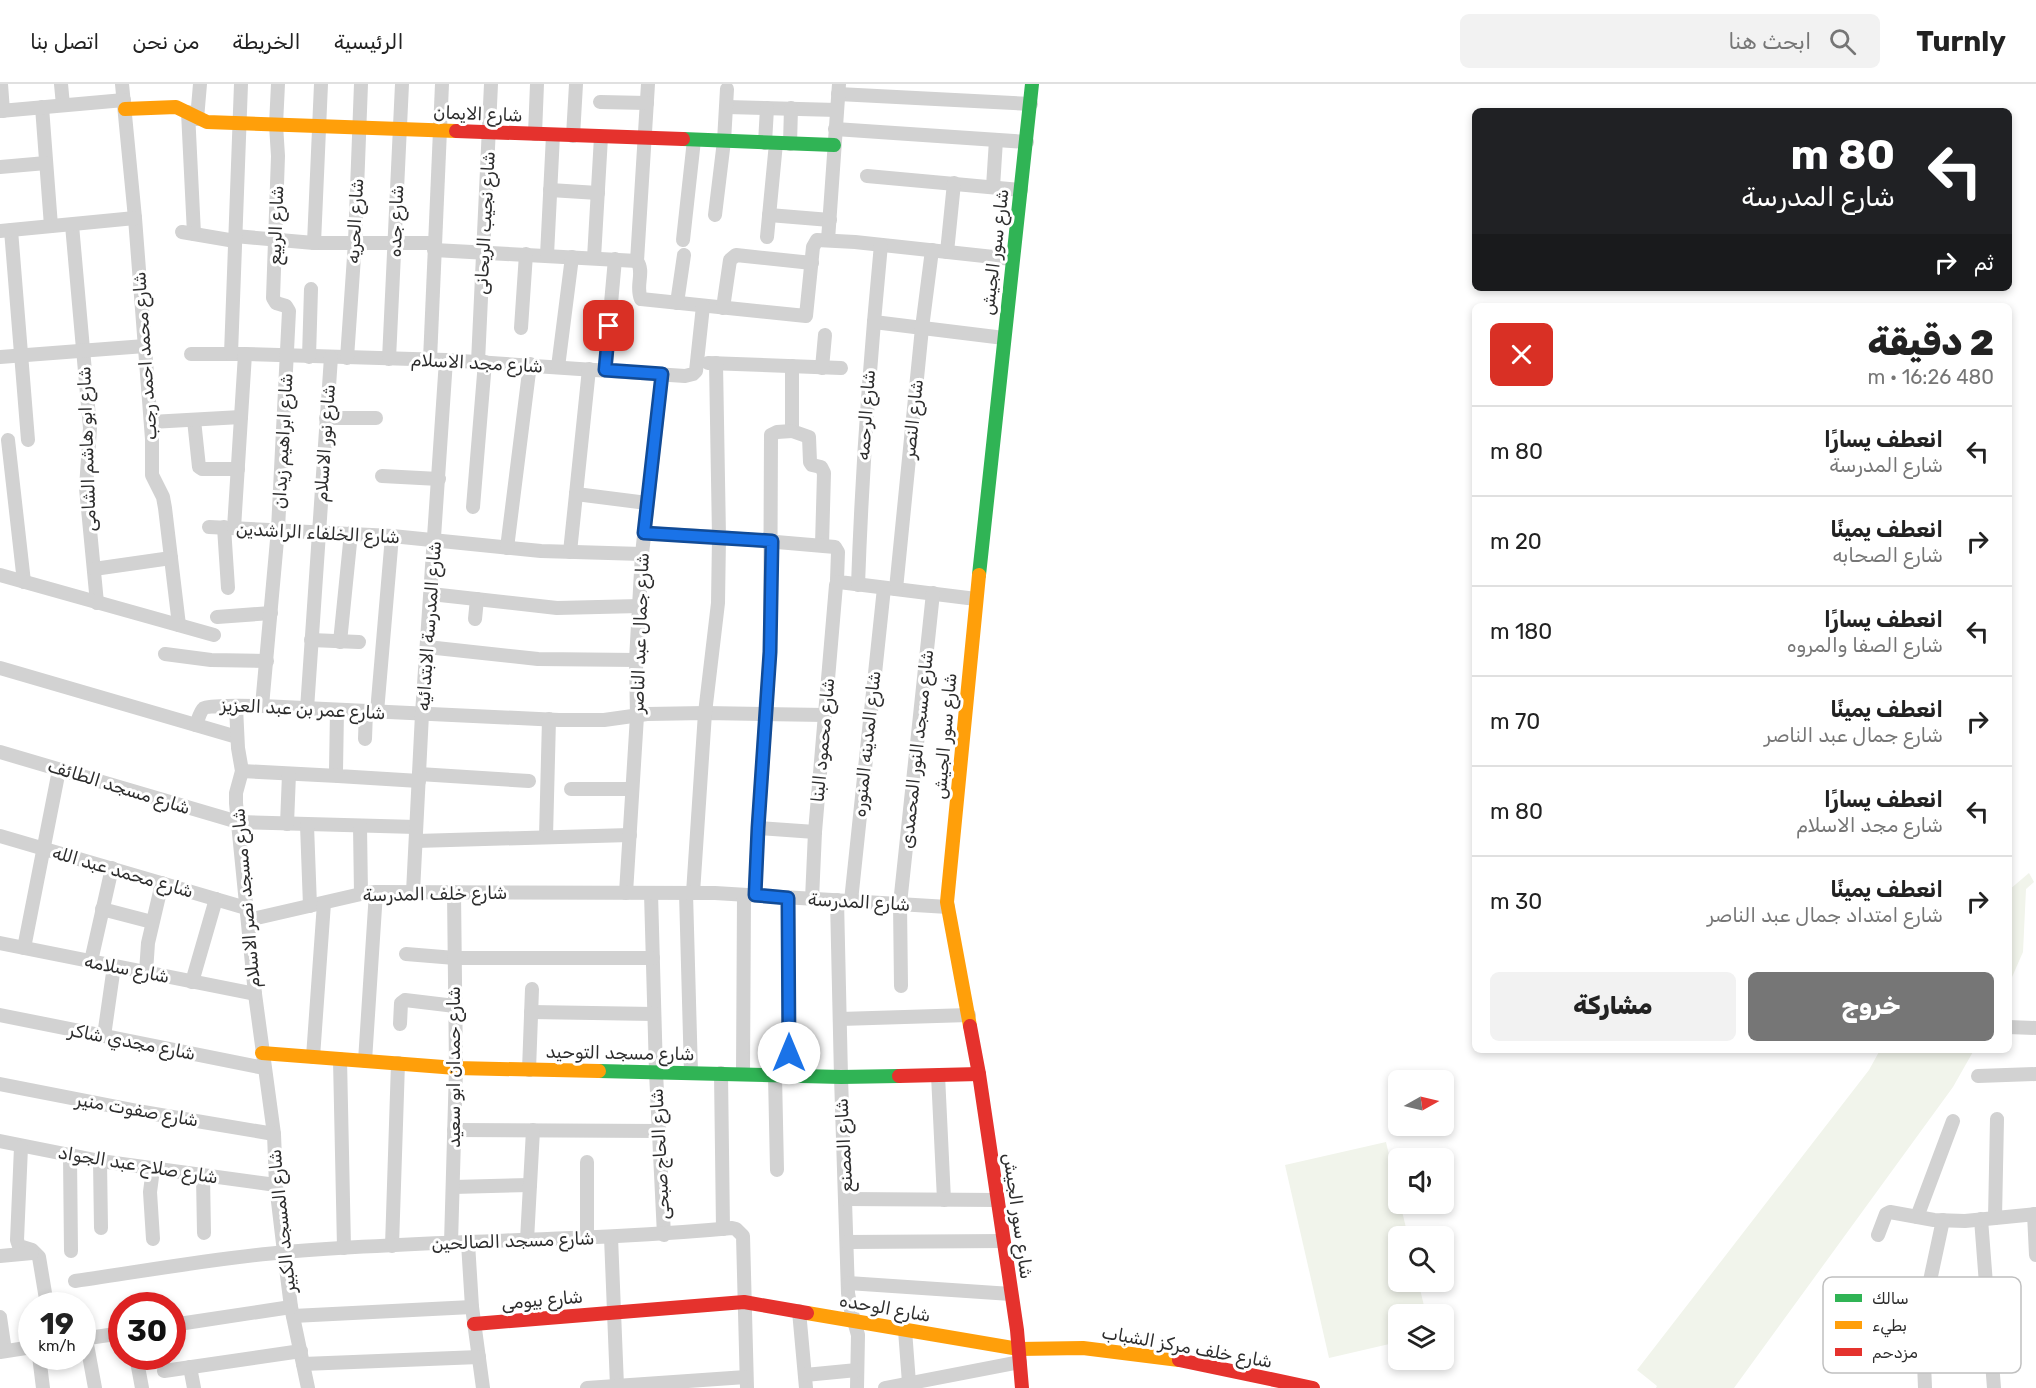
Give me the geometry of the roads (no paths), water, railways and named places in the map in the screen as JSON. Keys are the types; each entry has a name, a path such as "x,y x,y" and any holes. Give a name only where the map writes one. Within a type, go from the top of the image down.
{"street":[{"path":"1,84 1,111 63,105 124,105"},
{"path":"61,84 63,105"},
{"name":"شارع محمد احمد رجب","path":"122,84 151,422 152,475 163,497 165,508 179,625"},
{"path":"200,84 192,116 188,233 235,239 314,243 395,243 483,252 638,261"},
{"path":"231,354 241,84"},
{"name":"شارع الربيع","path":"278,84 273,298 276,303 286,306 289,311 287,356"},
{"path":"314,243 321,84"},
{"name":"شارع الحريه","path":"347,358 355,242 361,84"},
{"name":"شارع جده","path":"389,359 402,84"},
{"path":"429,360 442,84"},
{"name":"شارع نجيب الريحانى","path":"473,507 481,362 483,252 491,84"},
{"path":"535,134 537,84"},
{"path":"573,136 576,84"},
{"path":"648,84 638,261 641,266 638,292 641,298 806,316 814,243 817,240 1012,259"},
{"name":"شارع سور الجيش","path":"1022,1388 1004,1241 979,1074 948,907 976,599 1032,84"},
{"path":"715,215 724,141 727,89"},
{"path":"828,240 839,89 1031,104"},
{"path":"600,102 647,103"},
{"name":"شارع الايمان","path":"124,105 176,107 207,123 834,145"},
{"path":"42,107 51,226"},
{"path":"727,107 837,110"},
{"path":"767,108 777,143"},
{"path":"767,237 777,143 791,108"},
{"path":"835,129 1027,142"},
{"path":"547,255 553,135"},
{"path":"594,258 601,137"},
{"path":"683,240 694,140"},
{"path":"993,187 996,140"},
{"path":"0,168 46,163"},
{"path":"867,176 1021,190"},
{"path":"947,252 954,183"},
{"path":"550,190 598,193"},
{"path":"769,215 830,219"},
{"path":"28,440 21,355 5,231 135,218"},
{"name":"شارع ابو هاشم الشامى","path":"72,225 90,442 86,488 97,603"},
{"name":"شارع الرحمه","path":"858,585 861,493 881,245"},
{"name":"شارع النصر","path":"890,589 932,250"},
{"path":"521,328 526,254"},
{"path":"677,303 684,255"},
{"path":"723,308 732,256 812,263"},
{"path":"558,367 572,257"},
{"path":"605,370 615,259"},
{"path":"309,357 311,289"},
{"path":"703,306 696,363 841,368"},
{"path":"874,322 1004,338"},
{"path":"822,368 825,335"},
{"path":"0,357 145,346"},
{"name":"شارع مجد الاسلام","path":"191,354 446,360 690,376 696,371 696,363"},
{"path":"228,588 229,527 238,469 245,354"},
{"name":"شارع ابراهيم زيدان","path":"262,706 278,529 287,356"},
{"name":"شارع نور الاسلام","path":"307,709 331,357"},
{"name":"شارع المدرسة الابتدائيه","path":"413,892 422,714 446,360"},
{"path":"691,1073 689,893 705,713 718,603 716,363"},
{"path":"507,548 530,364"},
{"path":"792,366 792,431"},
{"path":"570,552 589,369"},
{"name":"شارع جمال عبد الناصر","path":"626,893 637,716 636,660 642,554 662,374"},
{"path":"151,422 241,417"},
{"path":"326,418 376,418"},
{"path":"194,420 199,467 202,469 238,469"},
{"path":"644,533 719,537 772,541 822,545 824,470 810,462 809,437 792,431 777,432 771,435 772,541 770,652 758,828 749,895 743,1074"},
{"path":"8,440 7,498 24,582"},
{"path":"382,476 439,479"},
{"path":"576,494 647,503"},
{"name":"شارع الخلفاء الراشدين","path":"209,527 318,531 507,548 642,554"},
{"path":"340,642 351,534"},
{"path":"365,739 371,712 392,536"},
{"name":"شارع محمود البنا","path":"812,899 815,832 836,585 839,582 837,580 838,549 822,545"},
{"path":"94,569 171,558"},
{"path":"0,575 214,635"},
{"path":"839,582 976,599"},
{"name":"شارع المدينه المنوره","path":"844,900 890,589"},
{"name":"شارع مسجد النور المحمدى","path":"901,986 900,904 933,593"},
{"path":"431,594 557,608 640,606"},
{"path":"475,619 477,599"},
{"path":"217,617 271,613"},
{"path":"311,640 359,642"},
{"path":"427,647 538,659 636,660"},
{"path":"165,654 211,660 267,661"},
{"path":"0,668 237,737"},
{"name":"شارع عمر بن عبد العزيز","path":"196,725 202,709 211,705 236,708 262,706 604,720 705,713 766,712 825,715"},
{"name":"شارع مسجد نصر الاسلام","path":"236,708 242,771 236,793 238,822 262,1053"},
{"path":"337,710 336,771 338,776"},
{"path":"546,837 549,719"},
{"name":"شارع مسجد الطائف","path":"0,752 238,822"},
{"path":"24,948 59,770"},
{"path":"242,771 529,781"},
{"path":"287,824 289,774"},
{"path":"571,789 632,789"},
{"path":"238,822 416,826"},
{"path":"307,825 310,906"},
{"path":"360,826 361,894"},
{"path":"758,828 815,832"},
{"path":"416,841 630,835"},
{"name":"شارع محمد عبد الله","path":"0,836 216,899 247,914"},
{"path":"91,961 112,868"},
{"path":"146,972 152,922 162,883"},
{"path":"365,1061 376,892"},
{"name":"شارع خلف المدرسة","path":"247,914 310,906 376,892 626,893"},
{"name":"شارع حمدان ابو سعيد","path":"451,1243 456,1068 454,892"},
{"name":"شارع المدرسة","path":"626,893 749,895 948,907"},
{"name":"شارع الحاج صبحى","path":"651,893 656,1072 664,1235"},
{"path":"777,1170 788,898"},
{"path":"192,982 216,899"},
{"name":"شارع المصنع","path":"844,900 840,1019 841,1077 848,1283 851,1310 858,1335 857,1388"},
{"path":"313,1057 324,903"},
{"path":"102,909 152,922"},
{"name":"شارع سلامه","path":"0,943 255,994"},
{"path":"406,954 455,958 653,958"},
{"path":"104,1036 114,966"},
{"path":"529,1070 532,989"},
{"path":"400,1024 401,1003 405,1000 455,1006"},
{"path":"531,1012 654,1014"},
{"name":"شارع مجدي شاكر","path":"0,1015 264,1068"},
{"path":"840,1019 969,1015"},
{"path":"2012,1027 2036,1028"},
{"name":"شارع مسجد التوحيد","path":"262,1053 456,1068 841,1077 979,1074"},
{"name":"شارع المسجد الكبير","path":"262,1053 274,1134 276,1185 292,1312 309,1388"},
{"path":"340,1059 344,1248"},
{"path":"392,1246 398,1063"},
{"path":"721,1073 723,1229"},
{"path":"1978,1076 2036,1074"},
{"path":"938,1075 944,1200"},
{"name":"شارع صفوت منير","path":"0,1084 143,1112 274,1134"},
{"path":"1990,1277 1988,1218 1997,1119"},
{"path":"1917,1217 1953,1121"},
{"path":"454,1130 660,1131"},
{"path":"527,1240 533,1131"},
{"name":"شارع صلاح عبد الجواد","path":"0,1141 100,1161 276,1185"},
{"path":"21,1147 17,1240 19,1246 37,1253"},
{"path":"70,1156 71,1251"},
{"path":"100,1161 101,1228"},
{"path":"587,1162 587,1238"},
{"path":"153,1168 150,1192 153,1239"},
{"path":"203,1176 204,1233"},
{"path":"453,1186 530,1185"},
{"path":"846,1199 998,1200"},
{"path":"1878,1235 1886,1214 1890,1212 1943,1220 2035,1214 2036,1255"},
{"path":"1931,1277 1943,1220"},
{"name":"شارع مسجد الصالحين","path":"75,1281 284,1252 664,1235 732,1228 743,1236 744,1302"},
{"path":"611,1237 617,1386"},
{"path":"847,1242 1004,1241"},
{"path":"468,1243 472,1307 483,1388"},
{"path":"0,1256 37,1253"},
{"path":"37,1253 44,1292"},
{"path":"848,1283 1011,1294"},
{"path":"587,1388 746,1382 744,1302"},
{"name":"شارع الوحده","path":"744,1302 905,1330 1019,1356"},
{"name":"شارع بيومى","path":"474,1324 744,1302"},
{"path":"186,1323 292,1312 472,1307"},
{"path":"799,1311 805,1381 857,1370"},
{"path":"0,1317 3,1352 18,1349"},
{"path":"905,1330 909,1383"},
{"name":"شارع خلف مركز الشباب","path":"1019,1356 1083,1348 1126,1352 1210,1365 1313,1388"},
{"path":"885,1388 1019,1356"},
{"path":"164,1371 302,1357 479,1357"},
{"path":"190,1367 194,1388"},
{"path":"41,1370 44,1388"},
{"path":"91,1370 95,1388"},
{"path":"139,1370 142,1388"},
{"path":"1924,1373 1925,1388"},
{"path":"1993,1373 1994,1388"}]}
